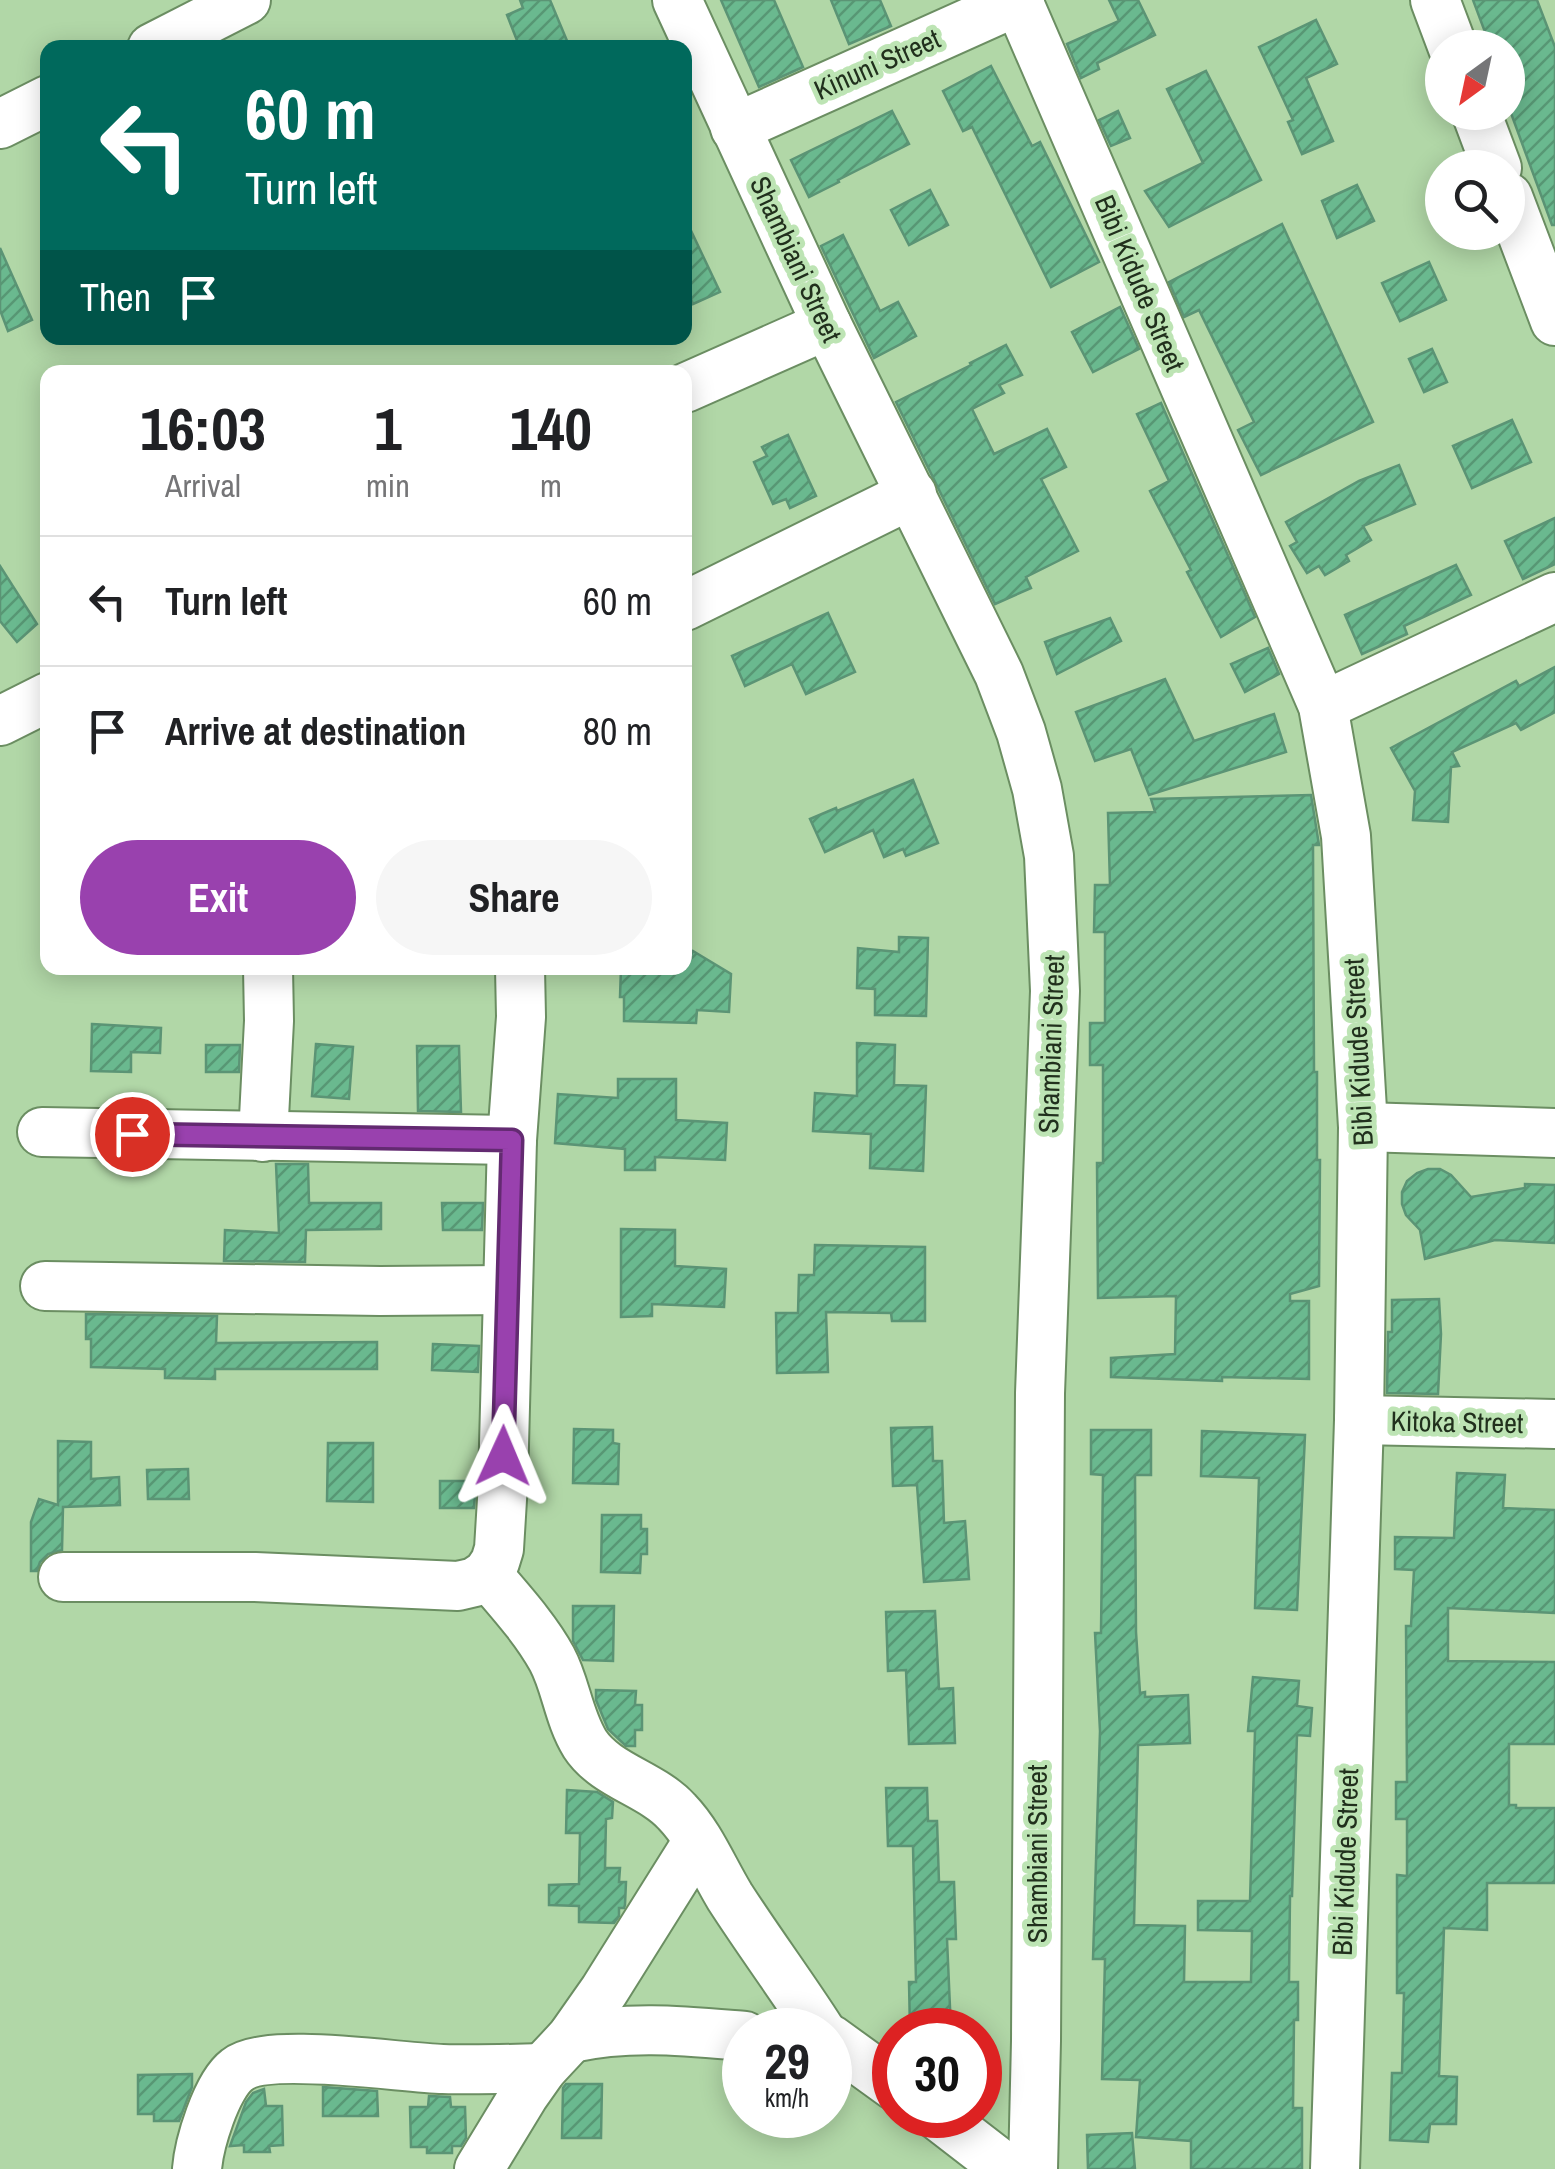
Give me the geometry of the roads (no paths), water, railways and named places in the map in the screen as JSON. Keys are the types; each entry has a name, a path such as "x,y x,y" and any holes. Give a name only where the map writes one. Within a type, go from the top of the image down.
{"street":[{"path":"168,40 246,0"},
{"name":"Shambiani Street","path":"677,0 827,325 999,674 1037,789 1048,856 1055,991 1040,1393 1033,2169"},
{"name":"Kinuni Street","path":"735,128 1019,0"},
{"name":"Bibi Kidude Street","path":"1019,0 1324,706 1346,836 1364,1127 1359,1420 1335,2169"},
{"path":"1435,0 1446,30"},
{"path":"0,124 40,104"},
{"path":"1525,241 1555,320"},
{"path":"692,385 827,325"},
{"path":"692,603 912,494"},
{"path":"1324,706 1555,598"},
{"path":"0,721 40,702"},
{"path":"263,1137 268,975"},
{"path":"63,1577 255,1577 458,1586 476,1582 486,1574 499,1549 520,975"},
{"path":"1364,1127 1555,1132"},
{"path":"42,1132 512,1140"},
{"path":"45,1286 508,1290"},
{"name":"Kitoka Street","path":"1359,1420 1555,1424"},
{"path":"486,1574 554,1661 572,1720 587,1747 677,1812 807,2008"},
{"path":"479,2169 524,2095 604,1991 698,1841"},
{"path":"197,2169 222,2091 236,2070 250,2063 280,2059 444,2069 557,2053 602,2032 629,2029 722,2035"},
{"path":"967,2138 1007,2169"}]}
